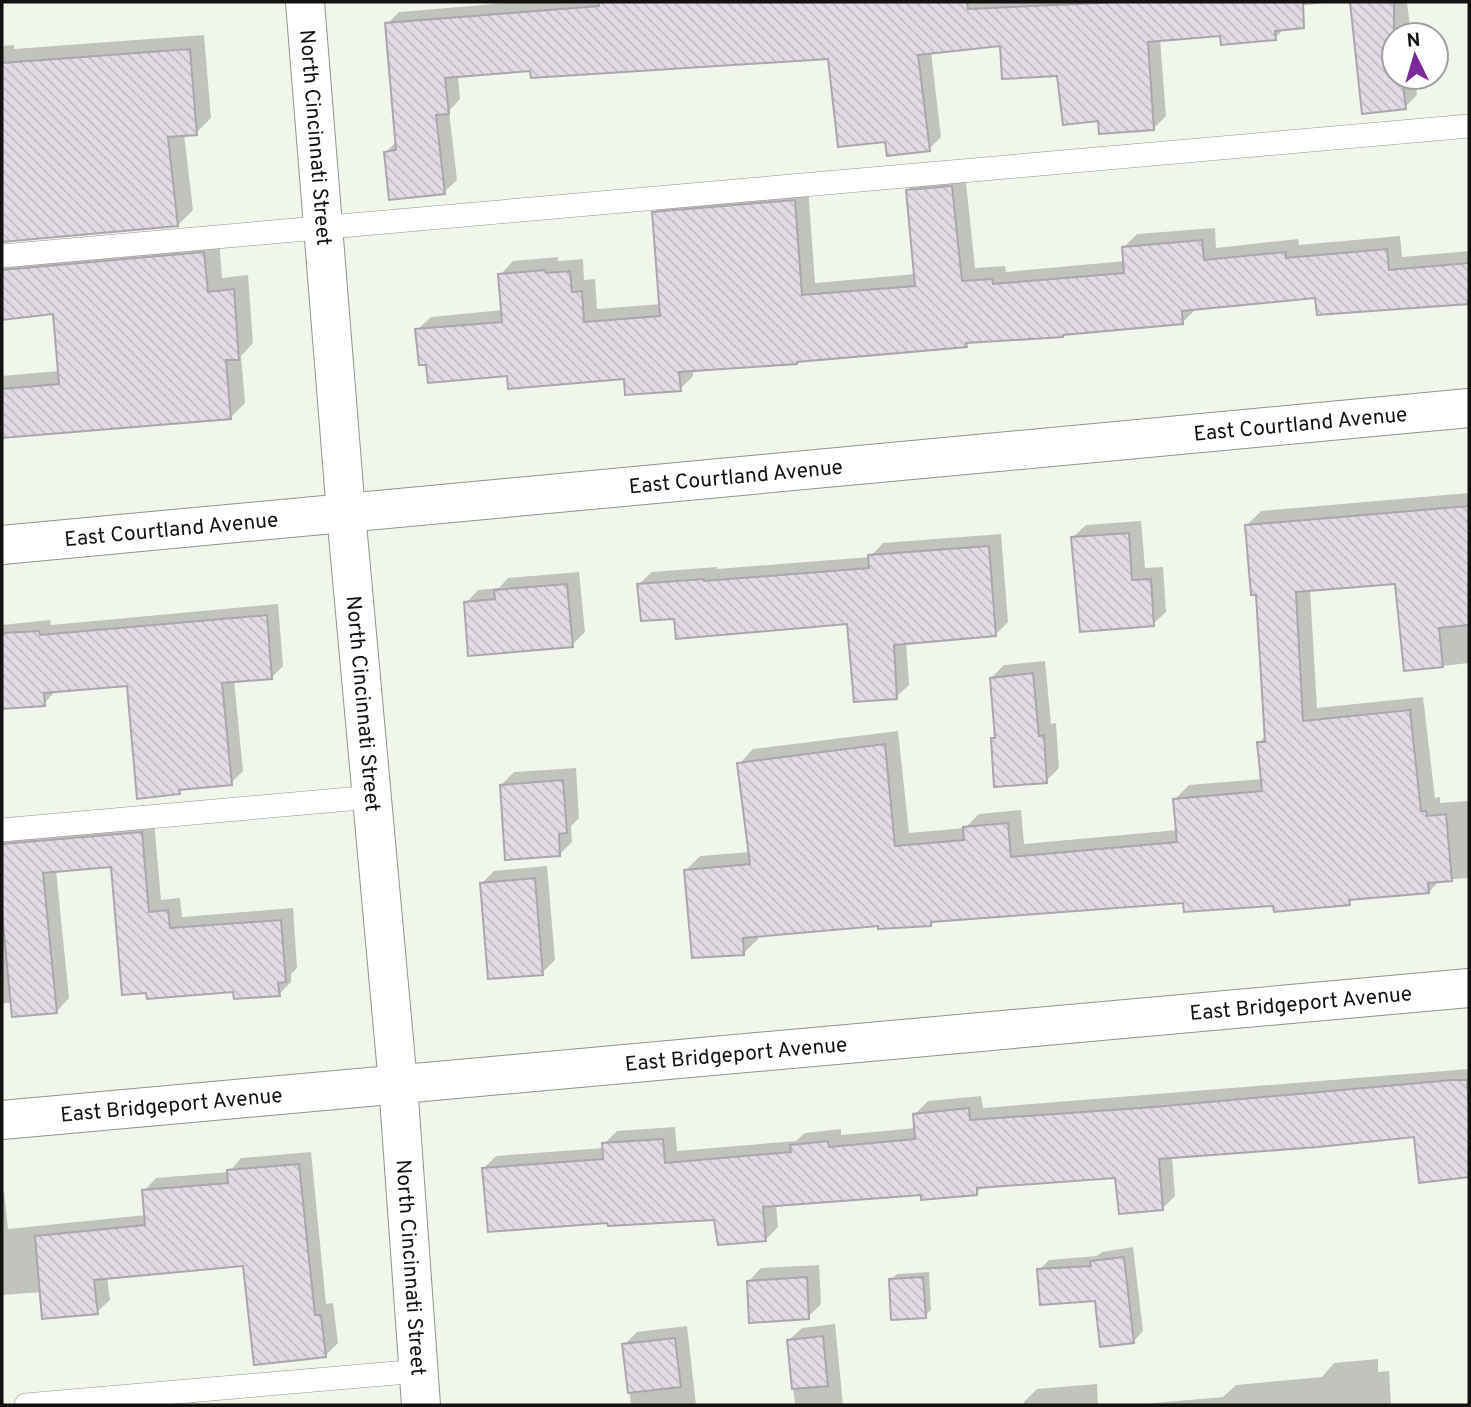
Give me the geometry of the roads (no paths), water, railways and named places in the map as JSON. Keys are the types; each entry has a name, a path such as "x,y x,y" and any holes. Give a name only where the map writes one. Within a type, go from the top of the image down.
{"street":[{"name":"North Cincinnati Street","path":"305,2 346,513 398,1084 420,1388"},
{"name":"East Courtland Avenue","path":"2,545 1469,408"},
{"name":"East Bridgeport Avenue","path":"2,1120 1469,988"}],"lane":[{"path":"2,256 1469,126"},
{"path":"2,830 372,797"},
{"path":"26,1405 420,1388"}]}
